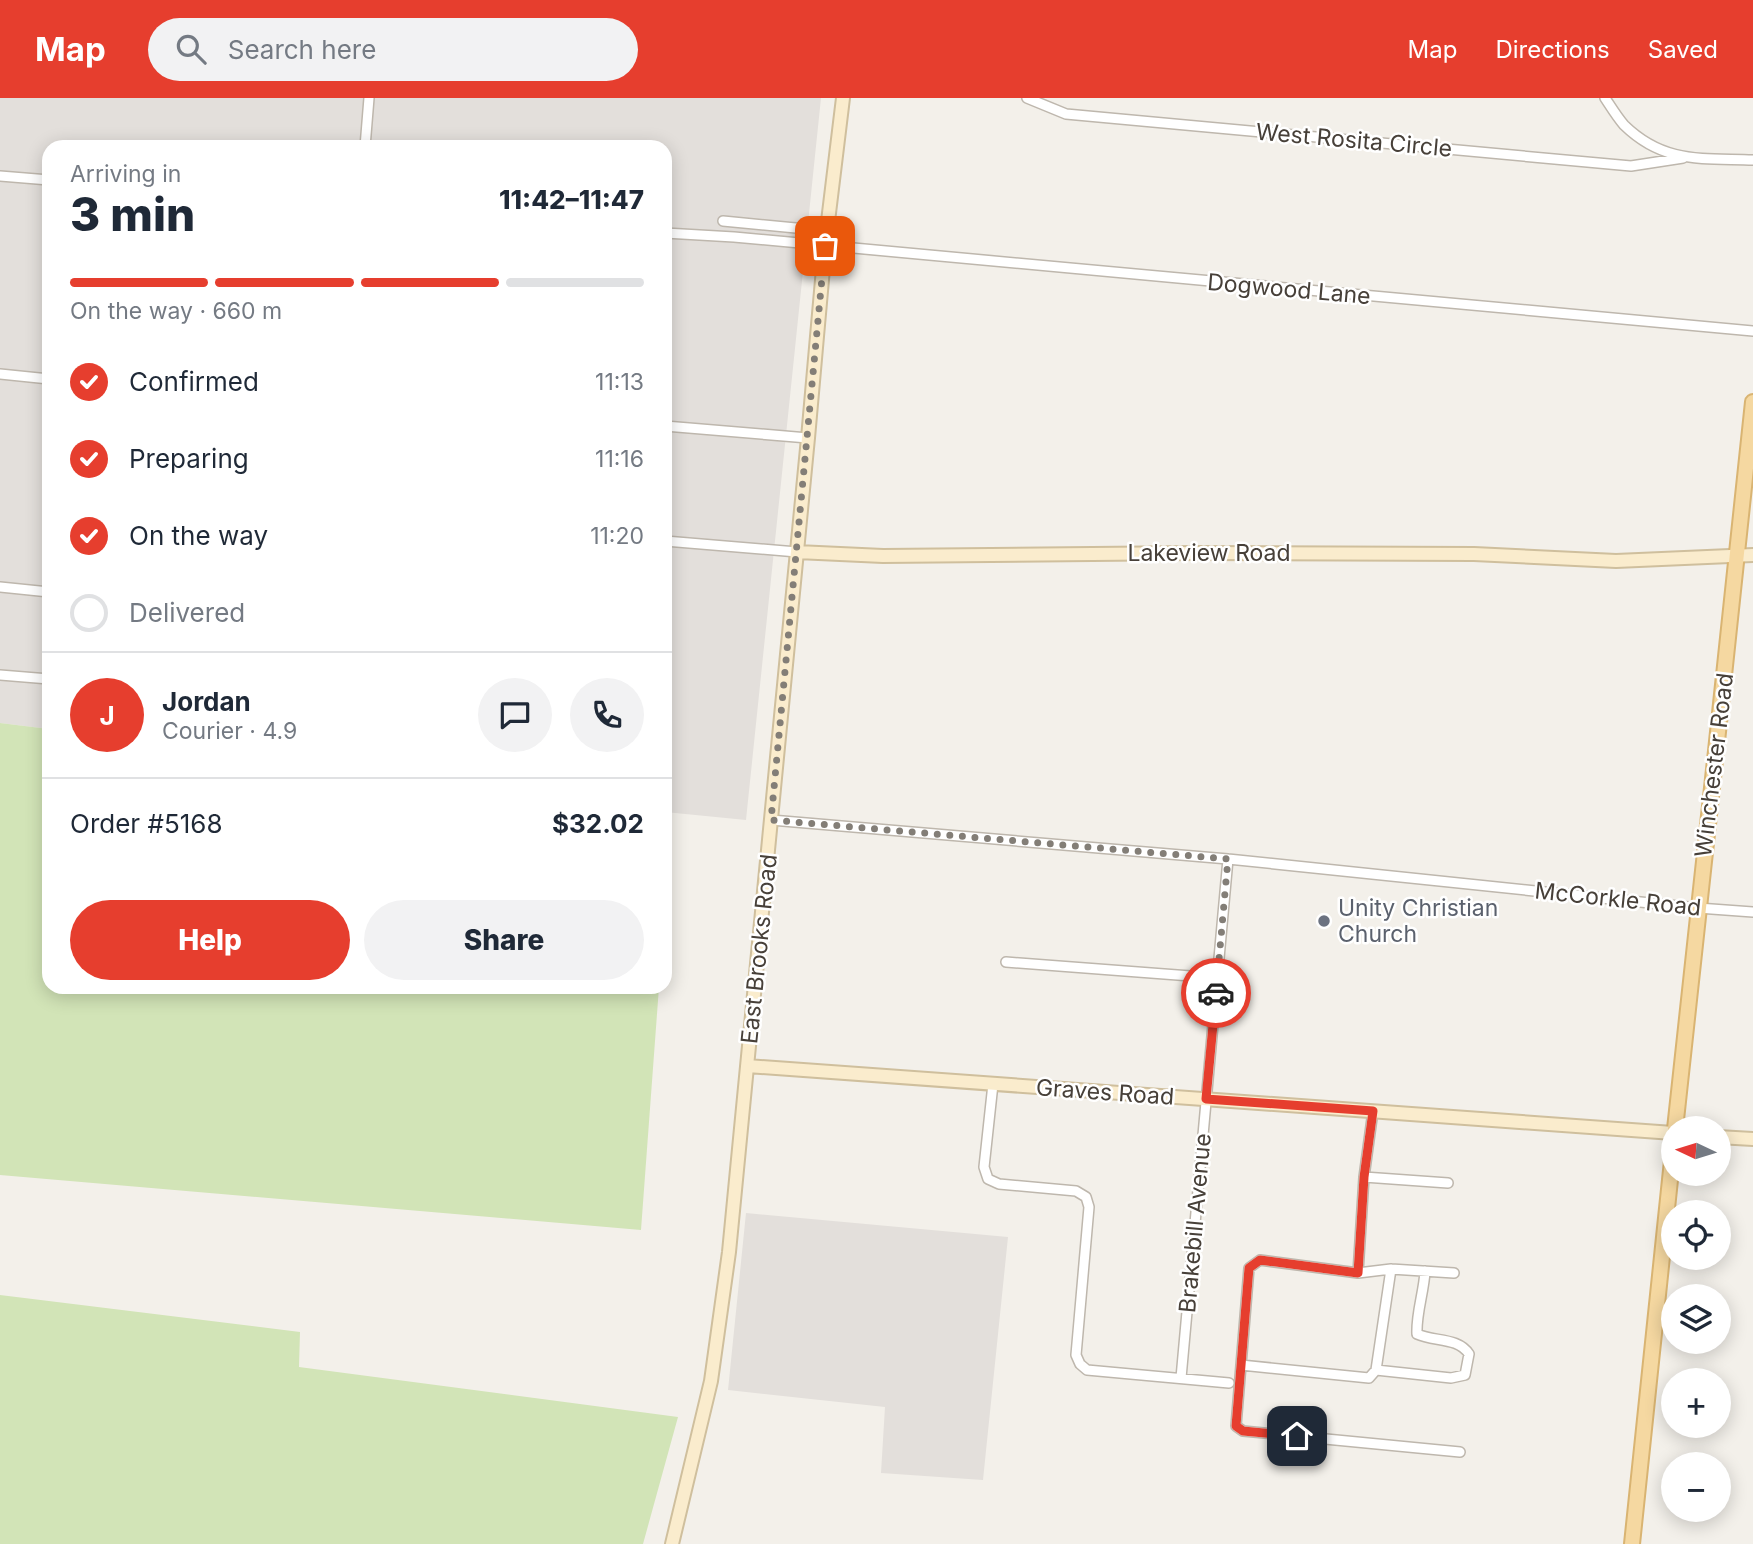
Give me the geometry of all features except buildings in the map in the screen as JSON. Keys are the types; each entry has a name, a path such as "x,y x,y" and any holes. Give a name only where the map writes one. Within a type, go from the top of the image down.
{"main road":[{"name":"Winchester Road","path":"1676,1116 1698,908 1746,555 1753,402"},
{"path":"1632,1544 1669,1186"}],"street":[{"path":"366,140 369,98"},
{"name":"East Brooks Road","path":"671,1544 711,1381 729,1252 825,246 843,98"},
{"name":"West Rosita Circle","path":"1027,98 1066,114 1603,164 1631,166 1683,158"},
{"path":"1605,98 1623,124 1660,150 1683,158 1753,160"},
{"path":"0,176 42,179"},
{"path":"723,221 827,231"},
{"path":"797,244 799,228"},
{"name":"Dogwood Lane","path":"672,234 1753,331"},
{"path":"0,374 42,378"},
{"path":"672,427 808,438"},
{"name":"Lakeview Road","path":"672,542 883,556 1474,554 1616,561 1746,555"},
{"path":"0,587 42,591"},
{"path":"0,675 42,678"},
{"name":"McCorkle Road","path":"771,820 1228,859 1753,912"},
{"name":"Brakebill Avenue","path":"1181,1378 1228,859"},
{"path":"1006,962 1217,978"},
{"name":"Graves Road","path":"747,1066 1661,1130"},
{"path":"993,1084 984,1167 988,1179 999,1185 1076,1191 1086,1197 1089,1207 1076,1355 1080,1364 1087,1370 1229,1383"},
{"path":"1358,1273 1364,1177 1373,1111"},
{"path":"1731,1138 1753,1139"},
{"path":"1364,1177 1448,1183"},
{"path":"1454,1273 1391,1269 1358,1273 1260,1260 1249,1268 1236,1426 1243,1431 1460,1452"},
{"path":"1241,1365 1369,1378 1376,1370 1391,1269"},
{"path":"1376,1370 1451,1378 1465,1376 1469,1354 1466,1350 1457,1343 1427,1339 1417,1334 1425,1271"}],"shaded area":[{"path":"0,98 821,98 746,820 672,813 672,140 42,140 42,728 0,723"},
{"path":"746,1213 1008,1237 983,1480 881,1473 885,1407 728,1390"}],"green space":[{"path":"0,723 42,728 42,994 658,994 641,1230 0,1175"},
{"path":"0,1295 300,1332 299,1367 678,1417 643,1544 0,1544"}],"way so far":[{"path":"825,246 771,820 1228,859 1216,993"}],"place":[{"name":"Unity Christian Church","path":"1324,921"}],"route":[{"path":"1216,993 1206,1099 1373,1111 1364,1177 1358,1273 1260,1260 1249,1268 1236,1426 1243,1431 1297,1436"}]}
